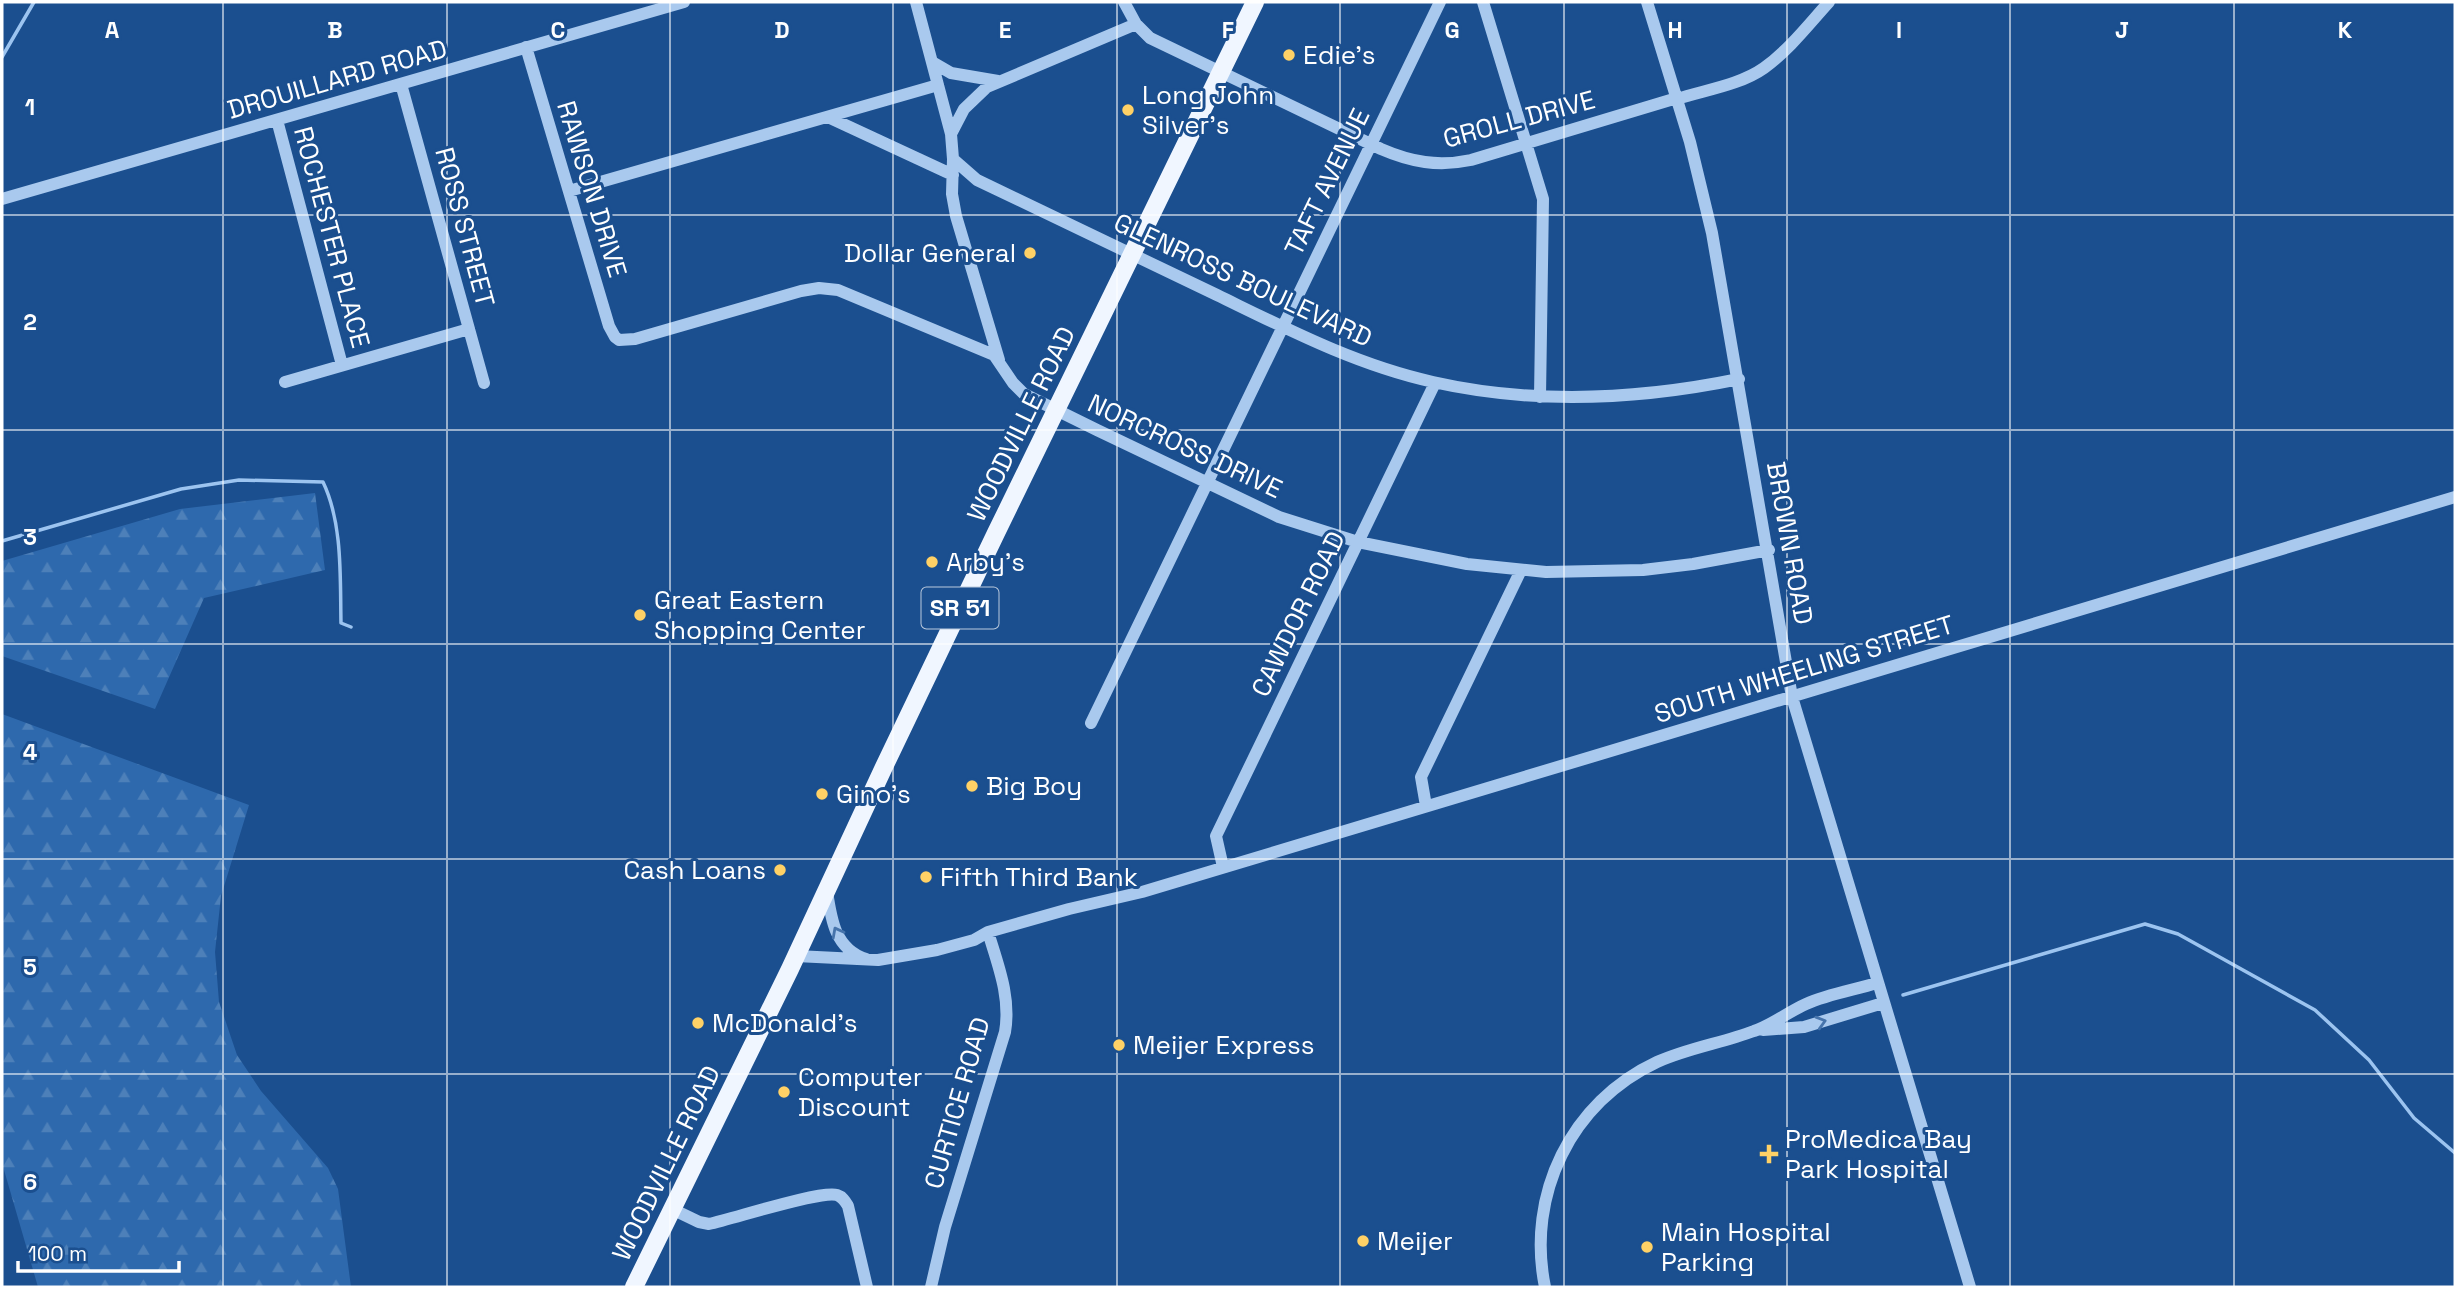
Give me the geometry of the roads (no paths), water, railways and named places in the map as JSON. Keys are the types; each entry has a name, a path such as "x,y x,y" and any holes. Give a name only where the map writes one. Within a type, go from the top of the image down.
{"main road":[{"name":"WOODVILLE ROAD","path":"635,1287 1255,2"}],"street":[{"name":"DROUILLARD ROAD","path":"2,199 684,2"},
{"path":"916,2 951,134 952,194 956,216 999,361"},
{"name":"GROLL DRIVE","path":"1124,2 1136,24 1150,38 1408,160 1442,164 1471,160 1745,78 1764,68 1783,51 1829,2"},
{"name":"TAFT AVENUE","path":"1091,723 1440,2"},
{"path":"1483,2 1544,206 1540,397"},
{"name":"BROWN ROAD","path":"1647,2 1677,99 1710,222 1769,550 1792,697 1970,1287"},
{"path":"951,134 972,99 999,81 1136,24"},
{"name":"RAWSON DRIVE","path":"526,47 609,326 619,340"},
{"path":"932,62 951,74 999,81"},
{"name":"ROSS STREET","path":"401,84 484,383"},
{"path":"569,191 938,85"},
{"path":"828,117 953,175"},
{"name":"ROCHESTER PLACE","path":"277,120 342,365"},
{"name":"GLENROSS BOULEVARD","path":"953,159 977,180 1283,327 1359,360 1435,383 1512,395 1590,398 1639,395 1739,379"},
{"name":"NORCROSS DRIVE","path":"619,340 635,339 789,294 819,288 838,290 994,355 1018,390 1208,484 1279,517 1358,542 1444,560 1521,570 1574,572 1643,570 1769,550"},
{"path":"285,382 469,329"},
{"name":"CAWDOR ROAD","path":"1223,867 1216,836 1435,383"},
{"name":"SOUTH WHEELING STREET","path":"796,956 869,960 937,950 974,940 988,932 1166,885 2455,497"},
{"path":"1426,806 1421,777 1521,570"},
{"path":"827,890 832,923 837,935 850,950 869,960"},
{"name":"CURTICE ROAD","path":"931,1287 944,1227 1005,1032 1006,997 988,932"},
{"path":"1545,1287 1540,1244 1546,1193 1559,1159 1583,1120 1611,1091 1648,1067 1679,1054 1756,1031 1809,1003 1877,983"},
{"path":"1756,1031 1804,1027 1883,1003"},
{"path":"672,1209 709,1224 812,1197 833,1194 840,1196 848,1206 867,1287"}],"waterway":[{"path":"2,57 34,2"},
{"path":"2,541 181,489 239,480 323,482 337,533 341,623 351,627"},
{"path":"1903,995 2145,924 2178,934 2315,1010 2369,1060 2414,1118 2455,1153"}],"place":[{"name":"Edie's","path":"1289,55"},
{"name":"Long John Silver's","path":"1128,110"},
{"name":"Dollar General","path":"1030,253"},
{"name":"Arby's","path":"932,562"},
{"name":"Great Eastern Shopping Center","path":"640,615"},
{"name":"Big Boy","path":"972,786"},
{"name":"Gino's","path":"822,794"},
{"name":"Cash Loans","path":"780,870"},
{"name":"Fifth Third Bank","path":"926,877"},
{"name":"McDonald's","path":"698,1023"},
{"name":"Meijer Express","path":"1119,1045"},
{"name":"Computer Discount","path":"784,1092"},
{"name":"ProMedica Bay Park Hospital","path":"1769,1154"},
{"name":"Meijer","path":"1363,1241"},
{"name":"Main Hospital Parking","path":"1647,1247"}]}
